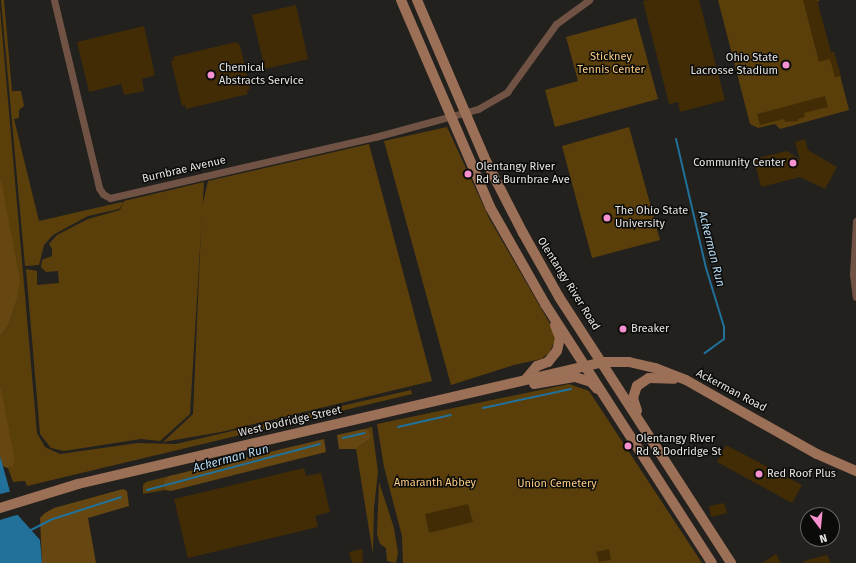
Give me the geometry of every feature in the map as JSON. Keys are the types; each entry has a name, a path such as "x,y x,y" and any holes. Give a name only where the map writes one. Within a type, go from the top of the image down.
{"main road":[{"path":"401,0 490,207 545,304 586,365 712,563"},
{"name":"Olentangy River Road","path":"417,0 465,114 498,186 523,233 559,297 603,362 731,563"},
{"path":"526,379 537,366 548,362 559,346 558,332 545,304"},
{"name":"Ackerman Road","path":"586,365 603,362 629,362 655,368 686,380 817,454 856,471"},
{"name":"West Dodridge Street","path":"0,508 38,496 586,365"},
{"path":"500,385 520,386 575,377 591,382 607,398"},
{"path":"643,426 634,398 637,386 649,378 686,380"}],"street":[{"name":"Burnbrae Avenue","path":"54,0 99,188 106,197 122,196 465,114 507,92 556,24 589,0"},
{"path":"856,221 852,274 856,297"}],"green space":[{"path":"1,0 4,0 12,91 21,91 24,106 19,110 19,118 14,119 39,221 122,202 123,204 119,209 88,216 53,235 44,245 39,265 25,266"},
{"name":"Ohio State Lacrosse Stadium","path":"718,0 820,0 817,2 831,53 834,52 849,110 780,129 775,124 758,128 750,124"},
{"path":"0,9 37,433 45,447 60,454 138,443 176,444 411,390 412,394 27,486 25,481 13,482 8,468 12,467 0,384 0,336 8,326 17,299 0,175"},
{"name":"Stickney Tennis Center","path":"636,18 658,99 555,127 545,90 578,81 566,37"},
{"path":"447,127 489,218 553,329 556,344 553,344 550,352 541,359 514,365 451,385 384,141"},
{"path":"629,127 660,240 592,258 562,146"},
{"path":"369,144 432,381 221,432 163,442 193,414 202,207 208,181"},
{"path":"204,182 190,414 160,441 141,439 64,451 51,448 40,434 26,269 37,271 37,285 59,283 58,271 46,272 41,267 42,260 52,256 52,249 49,244 57,235 88,219 120,210 124,201"},
{"name":"Union Cemetery","path":"569,384 589,391 702,563 403,563 402,536 384,467 377,424"},
{"path":"372,427 378,472 374,507 373,554 356,449 371,438 369,430 364,429"},
{"path":"169,476 163,481 165,490 143,494 143,485 146,482"},
{"path":"379,482 394,528 398,553 396,563 387,561 386,548 380,544 377,534"}],"shaded area":[{"path":"0,175 20,281 17,299 8,326 0,336"},
{"path":"0,384 15,461 12,467 8,468 2,466 0,456"},
{"path":"364,429 369,430 371,438 356,449 339,449 337,435"},
{"path":"324,439 326,452 171,491 165,490 163,481 169,476"},
{"path":"123,489 127,491 129,506 88,518 96,563 42,563 40,518 45,513 54,508"}],"water":[{"path":"0,456 16,513 40,540 42,563 0,563"}],"pier":[{"path":"12,491 20,514 0,520 0,494"}],"building":[{"path":"699,0 725,100 680,112 678,102 669,104 643,1"},
{"path":"803,0 817,0 831,53 834,52 841,76 835,77 830,59 819,62"},
{"name":"Chemical Abstracts Service","path":"296,5 308,59 265,69 252,15"},
{"path":"144,26 155,75 142,79 144,91 124,95 121,84 89,92 77,42"},
{"name":"Chemical Abstracts Service","path":"236,42 240,45 250,89 247,90 248,94 186,109 185,105 182,106 171,61 174,60 173,57"},
{"path":"825,96 828,107 804,113 805,117 798,119 798,121 785,122 784,119 760,125 757,114"},
{"name":"Community Center","path":"805,139 808,150 837,167 825,189 800,177 761,187 754,159 787,151 800,160 795,142"},
{"name":"Red Roof Plus","path":"726,445 802,485 792,503 717,462"},
{"path":"304,468 306,476 321,473 330,512 315,516 318,527 188,558 174,499"},
{"path":"724,503 727,513 711,517 709,506"},
{"name":"Amaranth Abbey","path":"468,504 473,522 429,533 425,514"},
{"path":"362,549 363,563 352,563 349,552"},
{"path":"609,549 611,560 599,562 596,552"},
{"path":"776,554 781,563 762,563"},
{"path":"827,555 831,563 804,563 804,561"}],"waterway":[{"name":"Ackerman Run","path":"676,139 706,268 724,327 724,339 705,353"},
{"name":"Ackerman Run","path":"483,408 571,389"},
{"name":"Ackerman Run","path":"398,427 451,415"},
{"name":"Ackerman Run","path":"343,438 364,433"},
{"name":"Ackerman Run","path":"147,490 320,444"},
{"name":"Ackerman Run","path":"29,531 53,519 121,497"}],"place":[{"name":"Ohio State Lacrosse Stadium","path":"786,65"},
{"name":"Chemical Abstracts Service","path":"211,75"},
{"name":"Community Center","path":"793,163"},
{"name":"Olentangy River Rd & Burnbrae Ave","path":"468,174"},
{"name":"The Ohio State University","path":"607,218"},
{"name":"Breaker","path":"623,329"},
{"name":"Olentangy River Rd & Dodridge St","path":"628,446"},
{"name":"Red Roof Plus","path":"759,474"}]}
